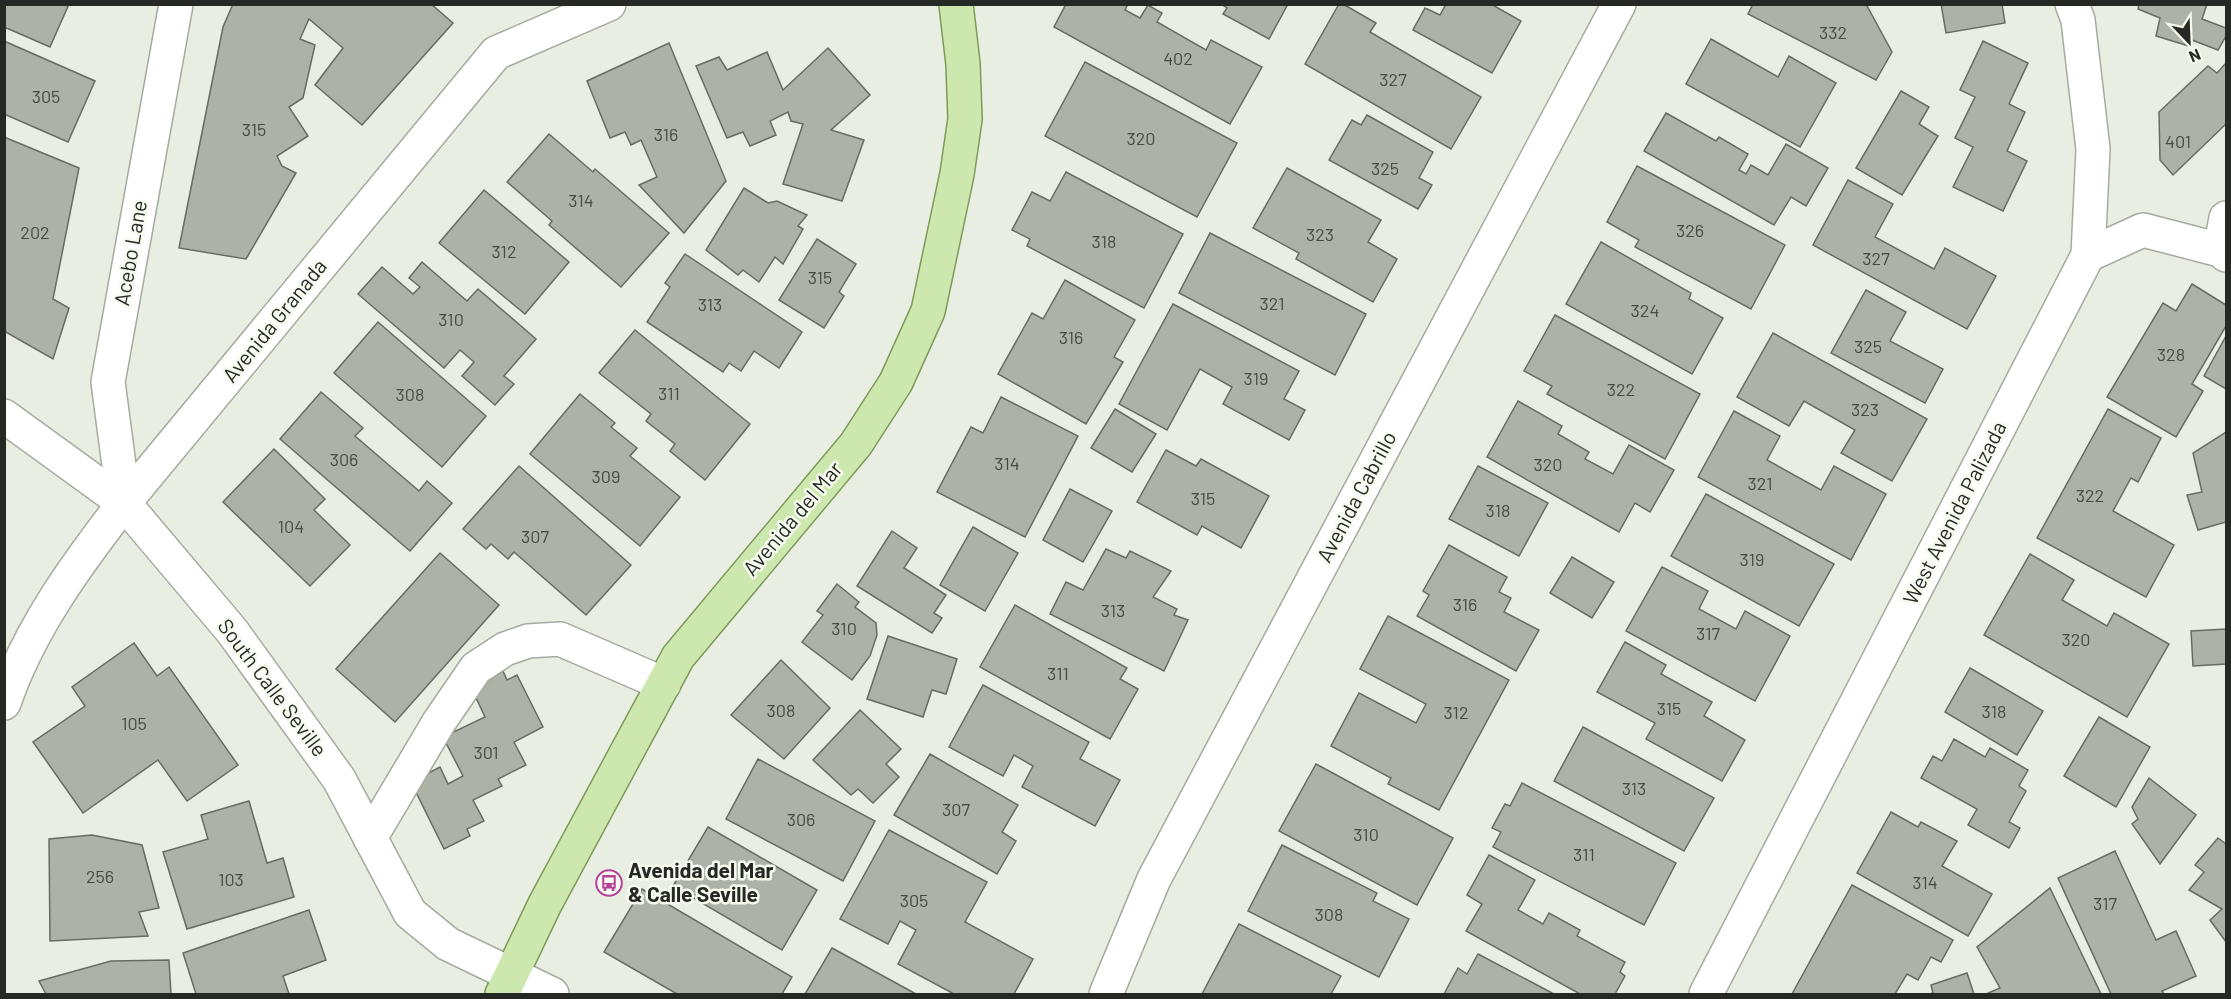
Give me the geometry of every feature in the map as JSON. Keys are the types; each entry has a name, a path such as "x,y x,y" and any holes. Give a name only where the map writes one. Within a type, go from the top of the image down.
{"main road":[{"name":"Avenida del Mar","path":"507,985 545,904 678,657 856,444 896,382 928,311 957,174 965,119 963,64 956,4"}],"street":[{"name":"Acebo Lane","path":"124,503 108,381 176,4"},
{"name":"Avenida Granada","path":"4,703 14,676 78,563 124,503 496,52 609,4"},
{"name":"Avenida Cabrillo","path":"1106,994 1154,879 1619,4"},
{"name":"West Avenida Palizada","path":"1706,994 2088,255 2093,149 2078,20 2072,4"},
{"path":"2088,255 2143,230 2223,252 2226,218"},
{"name":"South Calle Seville","path":"4,416 124,503 239,640 339,779 410,913 448,944 507,985 552,994"},
{"path":"370,838 439,722 476,669 505,649 528,641 560,639 664,684"}],"building":[{"path":"4,4 69,4 50,47 4,27"},
{"path":"233,4 431,4 453,23 362,125 315,85 343,48 309,19 300,39 315,45 303,98 289,107 308,136 277,156 282,166 296,173 246,259 179,248 223,27"},
{"path":"1066,4 1128,4 1125,10 1140,18 1148,5 1162,13 1157,22 1206,50 1211,40 1262,67 1230,124 1054,27"},
{"path":"1221,4 1288,4 1269,39 1223,14 1227,8"},
{"path":"1339,4 1343,4 1376,23 1370,32 1481,97 1451,149 1305,64"},
{"path":"1446,4 1491,4 1521,21 1492,73 1413,30 1425,8 1440,15"},
{"path":"1753,4 1866,4 1892,52 1876,80 1748,14"},
{"path":"1941,4 2002,4 2005,23 1946,33"},
{"path":"2139,4 2207,4 2202,19 2226,28 2226,36 2218,50 2192,40 2189,46 2156,36 2160,18 2138,9"},
{"path":"1711,39 1778,77 1789,56 1836,83 1800,147 1686,84"},
{"path":"4,41 95,81 68,142 4,114"},
{"path":"1983,41 2028,63 2009,104 2025,112 2007,151 2027,161 2003,211 1953,187 1973,147 1955,138 1975,97 1960,90"},
{"path":"669,43 726,181 684,233 639,185 657,177 641,140 631,145 625,132 610,138 587,81"},
{"path":"828,48 870,95 831,130 864,140 842,201 783,184 803,124 791,121 788,112 770,121 776,135 750,146 743,132 727,138 696,66 719,57 727,70 767,52 783,90"},
{"path":"1085,62 1237,143 1197,217 1045,136"},
{"path":"2226,63 2226,124 2173,175 2160,160 2159,112 2208,66 2217,73"},
{"path":"1901,91 1929,107 1919,124 1938,136 1902,195 1856,168"},
{"path":"1666,113 1716,141 1719,137 1748,154 1739,170 1746,174 1751,165 1768,175 1786,144 1828,168 1806,206 1791,197 1774,225 1644,151"},
{"path":"1367,115 1433,152 1419,178 1432,185 1418,209 1329,160 1352,120 1361,125"},
{"path":"549,134 593,172 595,169 669,233 621,287 549,225 552,221 507,182"},
{"path":"4,137 79,168 53,299 69,308 53,359 4,331"},
{"path":"1637,166 1785,245 1751,309 1635,247 1639,240 1607,222"},
{"path":"1287,168 1381,220 1368,242 1397,259 1373,302 1296,259 1299,253 1253,228"},
{"path":"1066,172 1183,234 1144,308 1027,246 1030,239 1012,230 1032,192 1050,201"},
{"path":"1848,180 1893,204 1875,237 1934,269 1945,248 1996,276 1967,329 1813,245"},
{"path":"744,188 768,203 777,201 807,215 798,226 803,229 783,264 775,257 759,282 743,270 738,275 706,250"},
{"path":"484,190 569,262 525,314 439,243"},
{"path":"1210,233 1366,314 1335,375 1179,293"},
{"path":"817,239 856,264 839,292 844,296 824,328 779,300"},
{"path":"1601,242 1691,293 1689,299 1723,318 1692,374 1566,304"},
{"path":"685,254 802,332 779,368 754,351 741,371 729,363 723,372 647,322 670,287 665,283"},
{"path":"422,262 467,301 478,289 536,339 504,376 514,384 495,405 462,376 474,362 460,350 444,368 358,294 382,267 413,294 420,287 409,278"},
{"path":"1065,280 1135,320 1114,357 1123,362 1086,424 998,374 1032,313 1043,319"},
{"path":"2192,284 2226,305 2226,326 2192,384 2203,391 2176,437 2107,397 2163,303 2176,311"},
{"path":"1866,290 1906,312 1890,341 1943,369 1925,403 1831,353"},
{"path":"1173,304 1299,371 1284,399 1305,410 1289,440 1223,404 1232,387 1200,369 1167,430 1119,404"},
{"path":"1555,315 1700,394 1665,459 1547,394 1552,386 1524,371"},
{"path":"378,322 486,416 442,467 334,373"},
{"path":"635,330 750,424 705,480 670,451 675,444 646,421 651,414 599,373"},
{"path":"1773,333 1927,419 1892,481 1841,453 1855,430 1804,401 1789,426 1737,397"},
{"path":"2226,336 2226,389 2204,376"},
{"path":"321,392 363,428 355,436 419,491 427,481 452,503 410,551 280,439"},
{"path":"580,394 615,423 611,427 637,448 630,456 680,497 640,546 530,454"},
{"path":"1001,397 1078,436 1025,537 937,492 971,427 983,433"},
{"path":"1518,401 1562,426 1558,434 1589,452 1585,459 1613,474 1629,445 1674,470 1650,512 1635,503 1619,532 1487,457"},
{"path":"1115,409 1156,434 1132,472 1091,448"},
{"path":"2108,409 2161,438 2138,482 2131,478 2113,511 2174,545 2146,597 2037,538"},
{"path":"1734,411 1780,436 1767,460 1821,490 1834,466 1886,494 1851,560 1698,477"},
{"path":"2226,432 2226,522 2198,530 2187,495 2202,492 2193,453"},
{"path":"274,449 325,499 314,510 350,545 310,586 223,502"},
{"path":"1166,450 1196,466 1201,459 1269,496 1241,548 1202,526 1197,535 1137,502"},
{"path":"519,466 631,565 586,615 514,552 508,559 491,544 486,549 463,529"},
{"path":"1478,466 1548,503 1519,556 1449,519"},
{"path":"1070,489 1112,511 1083,562 1043,540"},
{"path":"1706,494 1834,564 1799,626 1671,556"},
{"path":"973,527 1018,553 985,611 940,585"},
{"path":"892,531 917,548 904,568 946,595 934,613 942,618 932,633 857,586"},
{"path":"1449,545 1507,577 1499,592 1511,598 1504,612 1539,630 1516,671 1417,616 1429,595 1423,591"},
{"path":"1106,549 1126,558 1130,551 1171,571 1153,597 1177,609 1174,615 1188,620 1164,671 1050,614 1066,582 1083,590"},
{"path":"440,553 499,605 395,722 336,669"},
{"path":"2030,554 2074,580 2062,600 2107,626 2114,613 2169,644 2127,717 1984,635"},
{"path":"1572,557 1614,582 1592,618 1550,593"},
{"path":"1662,567 1708,591 1699,609 1736,629 1745,611 1790,636 1755,701 1626,631"},
{"path":"837,584 859,602 855,607 876,623 877,635 870,656 852,680 802,642 823,615 817,611"},
{"path":"1015,605 1127,668 1120,679 1138,689 1110,739 980,667"},
{"path":"1388,616 1509,680 1439,810 1388,784 1391,778 1331,746 1359,693 1416,723 1426,704 1360,669"},
{"path":"2226,629 2226,664 2193,666 2191,631"},
{"path":"888,636 957,659 946,694 932,690 923,717 867,699"},
{"path":"1625,642 1666,665 1661,674 1712,702 1704,716 1745,740 1722,781 1646,739 1655,723 1597,692"},
{"path":"134,643 157,676 169,667 238,765 187,801 158,760 83,813 33,742 85,706 72,687"},
{"path":"781,660 830,708 784,759 731,715"},
{"path":"1970,668 2043,711 2017,755 1945,712"},
{"path":"503,671 507,680 517,675 543,727 514,742 526,765 498,779 502,786 473,800 484,821 467,829 470,836 444,849 411,782 440,767 448,784 463,776 443,737 485,717 471,687"},
{"path":"983,685 1089,742 1080,759 1120,780 1095,826 1022,787 1033,766 1014,755 1003,776 949,747"},
{"path":"860,710 901,749 886,764 899,777 873,803 858,789 851,795 813,760"},
{"path":"2099,717 2150,747 2116,807 2064,776"},
{"path":"1583,727 1714,798 1684,851 1554,781"},
{"path":"1954,739 1985,757 1990,748 2028,770 2019,786 2026,791 2009,822 2020,828 2009,848 1968,825 1977,809 1921,778 1933,756 1942,761"},
{"path":"930,754 1018,805 1002,832 1016,841 997,874 894,815"},
{"path":"758,759 875,821 843,881 726,819"},
{"path":"1316,764 1453,838 1417,905 1279,831"},
{"path":"2149,778 2196,815 2160,864 2132,824 2138,819 2132,807"},
{"path":"1522,783 1676,863 1644,925 1493,847 1501,832 1492,828 1505,804 1510,806"},
{"path":"249,801 267,863 283,858 294,897 187,929 163,852 208,839 201,815"},
{"path":"1891,812 1918,827 1921,822 1957,841 1942,866 1992,894 1968,936 1857,873"},
{"path":"708,827 817,890 782,950 673,886"},
{"path":"889,830 987,882 965,922 1033,959 1014,994 954,994 898,964 916,930 900,921 888,944 840,919"},
{"path":"92,835 142,845 159,908 139,912 148,936 50,941 49,839"},
{"path":"2218,838 2226,844 2226,942 2210,920 2222,909 2189,890 2204,872 2195,865"},
{"path":"1282,845 1377,893 1373,901 1409,919 1379,977 1248,911"},
{"path":"2115,851 2156,940 2176,931 2196,976 2162,991 2164,994 2111,994 2058,878"},
{"path":"1489,855 1535,880 1518,910 1543,924 1549,913 1580,930 1577,936 1625,962 1620,972 1625,976 1615,994 1580,994 1466,931 1482,904 1467,895"},
{"path":"1852,885 1953,940 1941,962 1931,957 1918,980 1907,974 1895,994 1792,994"},
{"path":"2050,888 2101,994 1986,994 2000,988 1977,947"},
{"path":"642,889 792,977 782,994 677,994 604,952"},
{"path":"309,910 326,960 283,976 289,994 196,994 183,953"},
{"path":"1239,924 1341,976 1331,994 1202,994"},
{"path":"832,948 916,994 805,994"},
{"path":"1478,954 1554,994 1444,994 1458,968 1467,974"},
{"path":"169,960 171,994 46,994 39,981 111,961"},
{"path":"1967,973 1974,994 1929,994 1933,993 1931,985"}],"place":[{"name":"Avenida del Mar & Calle Seville","path":"609,883"}]}
